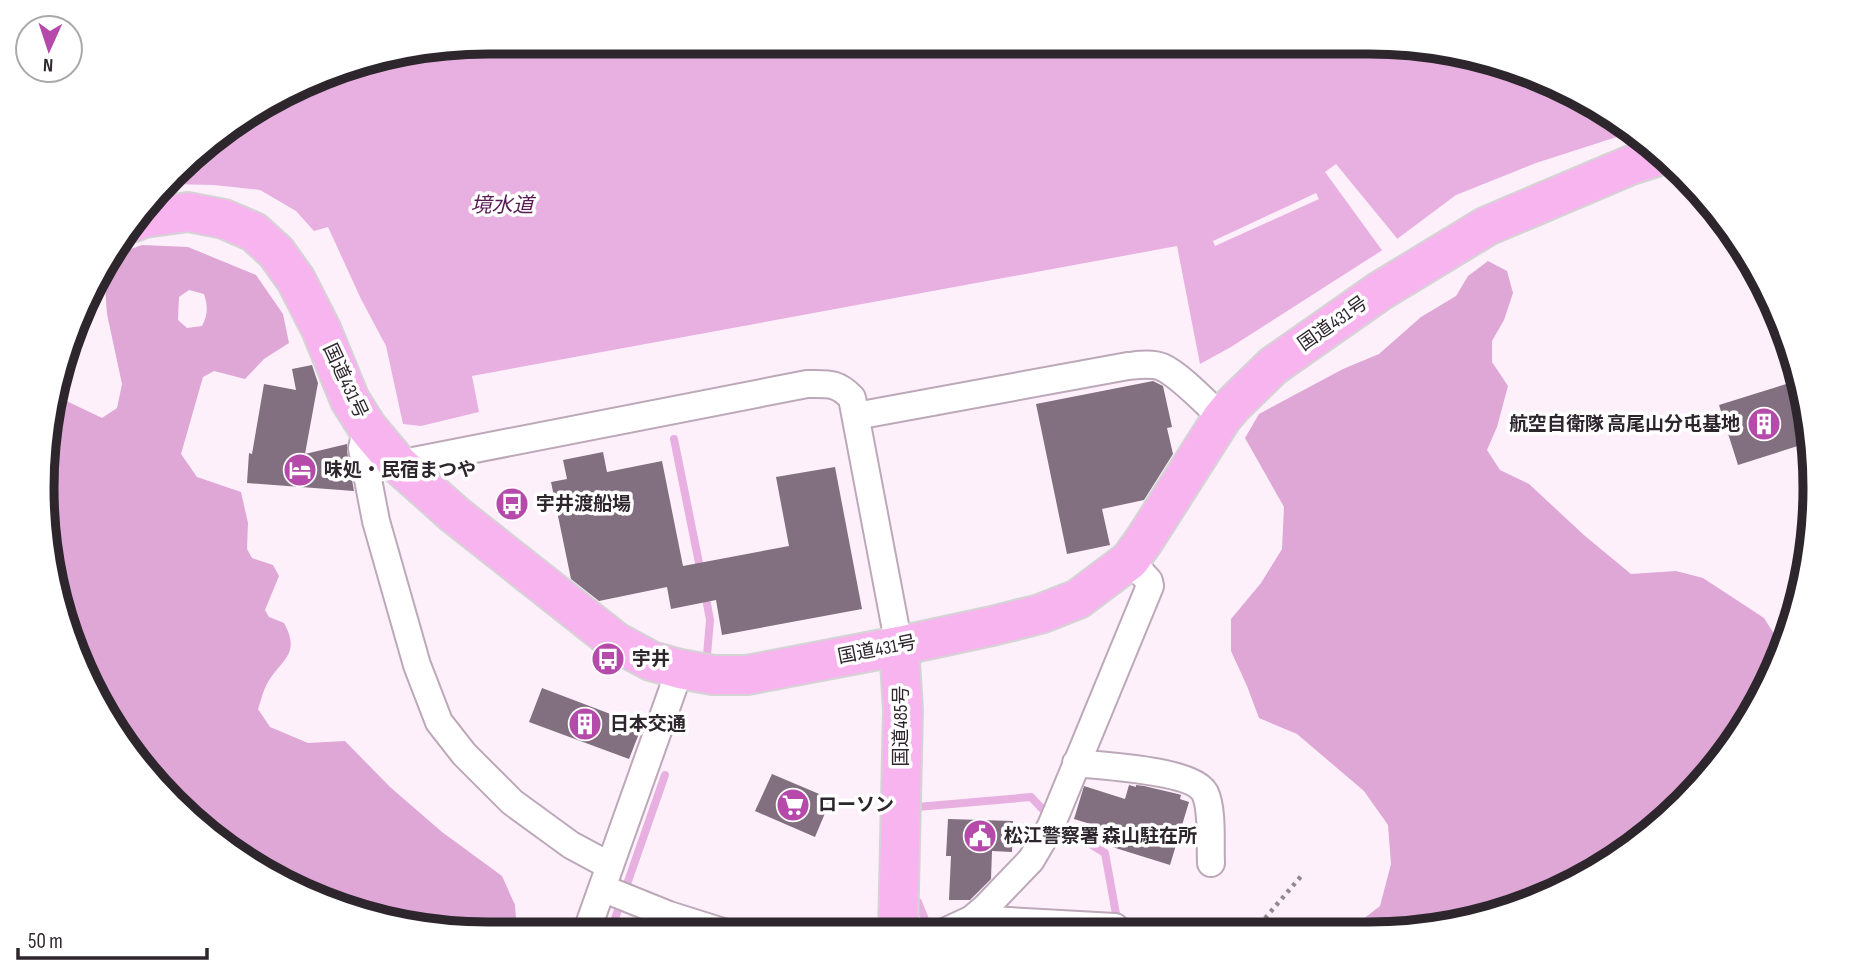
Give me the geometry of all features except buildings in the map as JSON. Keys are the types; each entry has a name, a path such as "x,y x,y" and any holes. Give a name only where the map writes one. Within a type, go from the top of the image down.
{"highway":[{"name":"国道431号","path":"150,217 188,212 224,219 254,232 276,252 296,280 321,329 350,400 367,427 398,464 454,514 616,642 651,661 680,669 747,675 899,646 1040,614 1079,599 1130,560 1222,418 1273,366 1380,291 1487,226 1651,159"},
{"name":"国道485号","path":"898,922 903,710 899,646"}],"street":[{"path":"856,416 1149,364 1175,376 1222,418"},
{"path":"398,464 807,384 834,385 844,389 852,398 899,646"},
{"path":"367,427 362,448 376,521 417,665 439,722 464,754 512,802 571,845 615,887 699,922"},
{"path":"966,922 985,908 1031,860 1052,826 1150,586 1149,581 1130,560"},
{"path":"593,922 615,887 680,669"},
{"path":"1076,763 1169,774 1200,786 1206,796 1209,813 1211,863"},
{"path":"972,919 1002,922"}],"path":[{"path":"1262,922 1303,874"}],"shaded area":[{"path":"142,245 188,247 256,275 283,314 289,343 264,359 245,379 214,371 203,377 181,454 197,477 241,492 248,523 247,549 252,558 273,565 279,576 265,610 269,617 284,623 289,633 290,649 288,656 266,685 258,709 270,727 308,743 345,741 390,787 442,832 502,876 515,905 516,922 460,921 403,913 349,899 296,877 247,849 202,814 162,774 127,729 99,680 77,627 63,573 55,516 55,460 64,400 102,418 117,408 122,384 107,314 105,287 124,251","holes":["189,290 204,294 207,310 202,326 187,328 178,320 179,297"]},
{"path":"1488,261 1507,271 1513,293 1504,320 1492,341 1492,362 1508,386 1497,427 1487,450 1500,470 1529,484 1631,574 1676,571 1703,578 1764,618 1776,637 1745,705 1713,752 1676,795 1610,849 1535,889 1481,907 1426,918 1359,922 1380,906 1391,864 1388,825 1364,791 1297,734 1259,718 1231,651 1231,619 1261,583 1282,549 1284,507 1245,438 1259,414 1343,369 1379,354 1421,317 1456,296 1468,276"}],"water":[{"name":"境水道","path":"488,54 1397,55 1454,63 1508,77 1561,99 1621,135 1536,163 1456,195 1381,251 1200,364 1177,246 472,376 479,412 421,426 403,424 386,346 328,227 314,231 296,211 260,190 178,184 247,127 296,99 322,87 376,69 431,58"}],"pier":[{"path":"1336,164 1400,242 1384,253 1325,172"},
{"path":"1316,193 1319,199 1215,246 1213,241"}],"waterway":[{"path":"674,439 701,573"},
{"path":"705,593 710,620 707,655"},
{"path":"614,922 665,775"},
{"path":"917,807 1031,797 1049,816"},
{"path":"1058,824 1105,853 1117,922"},
{"path":"918,902 926,922"}],"place":[{"name":"航空自衛隊 高尾山分屯基地","path":"1764,424"},
{"name":"味処・民宿まつや","path":"300,470"},
{"name":"宇井渡船場","path":"512,504"},
{"name":"宇井","path":"608,659"},
{"name":"日本交通","path":"585,724"},
{"name":"ローソン","path":"793,805"},
{"name":"松江警察署 森山駐在所","path":"980,836"}]}
